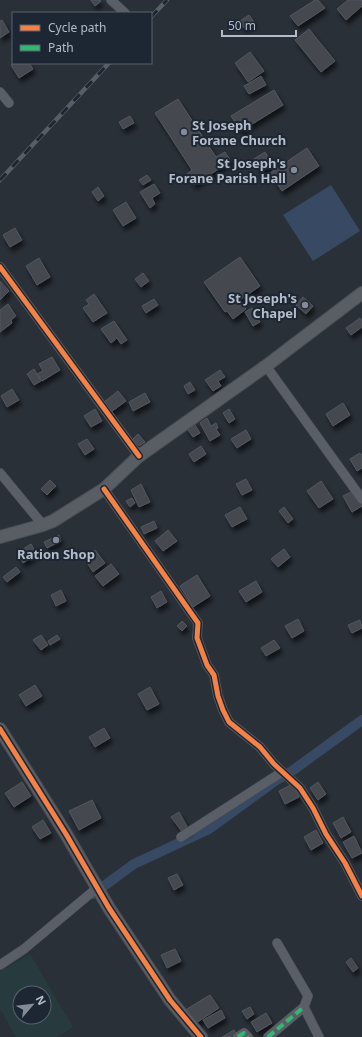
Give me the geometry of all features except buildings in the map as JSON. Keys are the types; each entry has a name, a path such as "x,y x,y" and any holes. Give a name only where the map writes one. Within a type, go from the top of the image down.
{"main road":[{"path":"0,537 53,521 104,489 140,456 266,366 362,293"},
{"path":"0,729 66,834 98,890 170,1000 201,1037"}],"street":[{"path":"111,0 124,12"},
{"path":"0,92 9,103"},
{"path":"0,267 140,456"},
{"path":"266,366 362,499"},
{"path":"0,474 43,525"},
{"path":"104,489 198,623 197,638 208,665 214,675 218,696 229,722 260,747 274,764 300,788 313,808 326,834 345,863 362,896"},
{"path":"181,837 287,775"},
{"path":"0,965 24,949 98,890"},
{"path":"268,1037 304,1007 308,996 277,943"},
{"path":"304,1007 319,1037"},
{"path":"238,1037 244,1033 248,1037"}],"green space":[{"path":"30,954 48,985 12,985 12,1025 52,1025 52,991 73,1027 57,1037 16,1037 0,1009 0,971"}],"water":[{"path":"331,185 360,231 313,261 283,215"}],"waterway":[{"path":"93,894 134,864 209,829 362,720"}],"railway":[{"path":"152,16 167,0"},
{"path":"0,180 108,64"}],"marked path":[{"path":"268,1037 304,1007"},
{"path":"238,1037 244,1033 248,1037"}],"cycle path":[{"path":"0,267 139,456"},
{"path":"104,489 198,623 197,638 207,665 214,675 218,696 229,722 260,747 274,764 300,788 313,808 326,834 345,863 362,896"},
{"path":"0,729 66,834 109,908 170,1000 201,1037"}],"place":[{"name":"St Joseph Forane Church","path":"184,132"},
{"name":"St Joseph's Forane Parish Hall","path":"294,170"},
{"name":"St Joseph's Chapel","path":"305,305"},
{"name":"Ration Shop","path":"56,540"}]}
